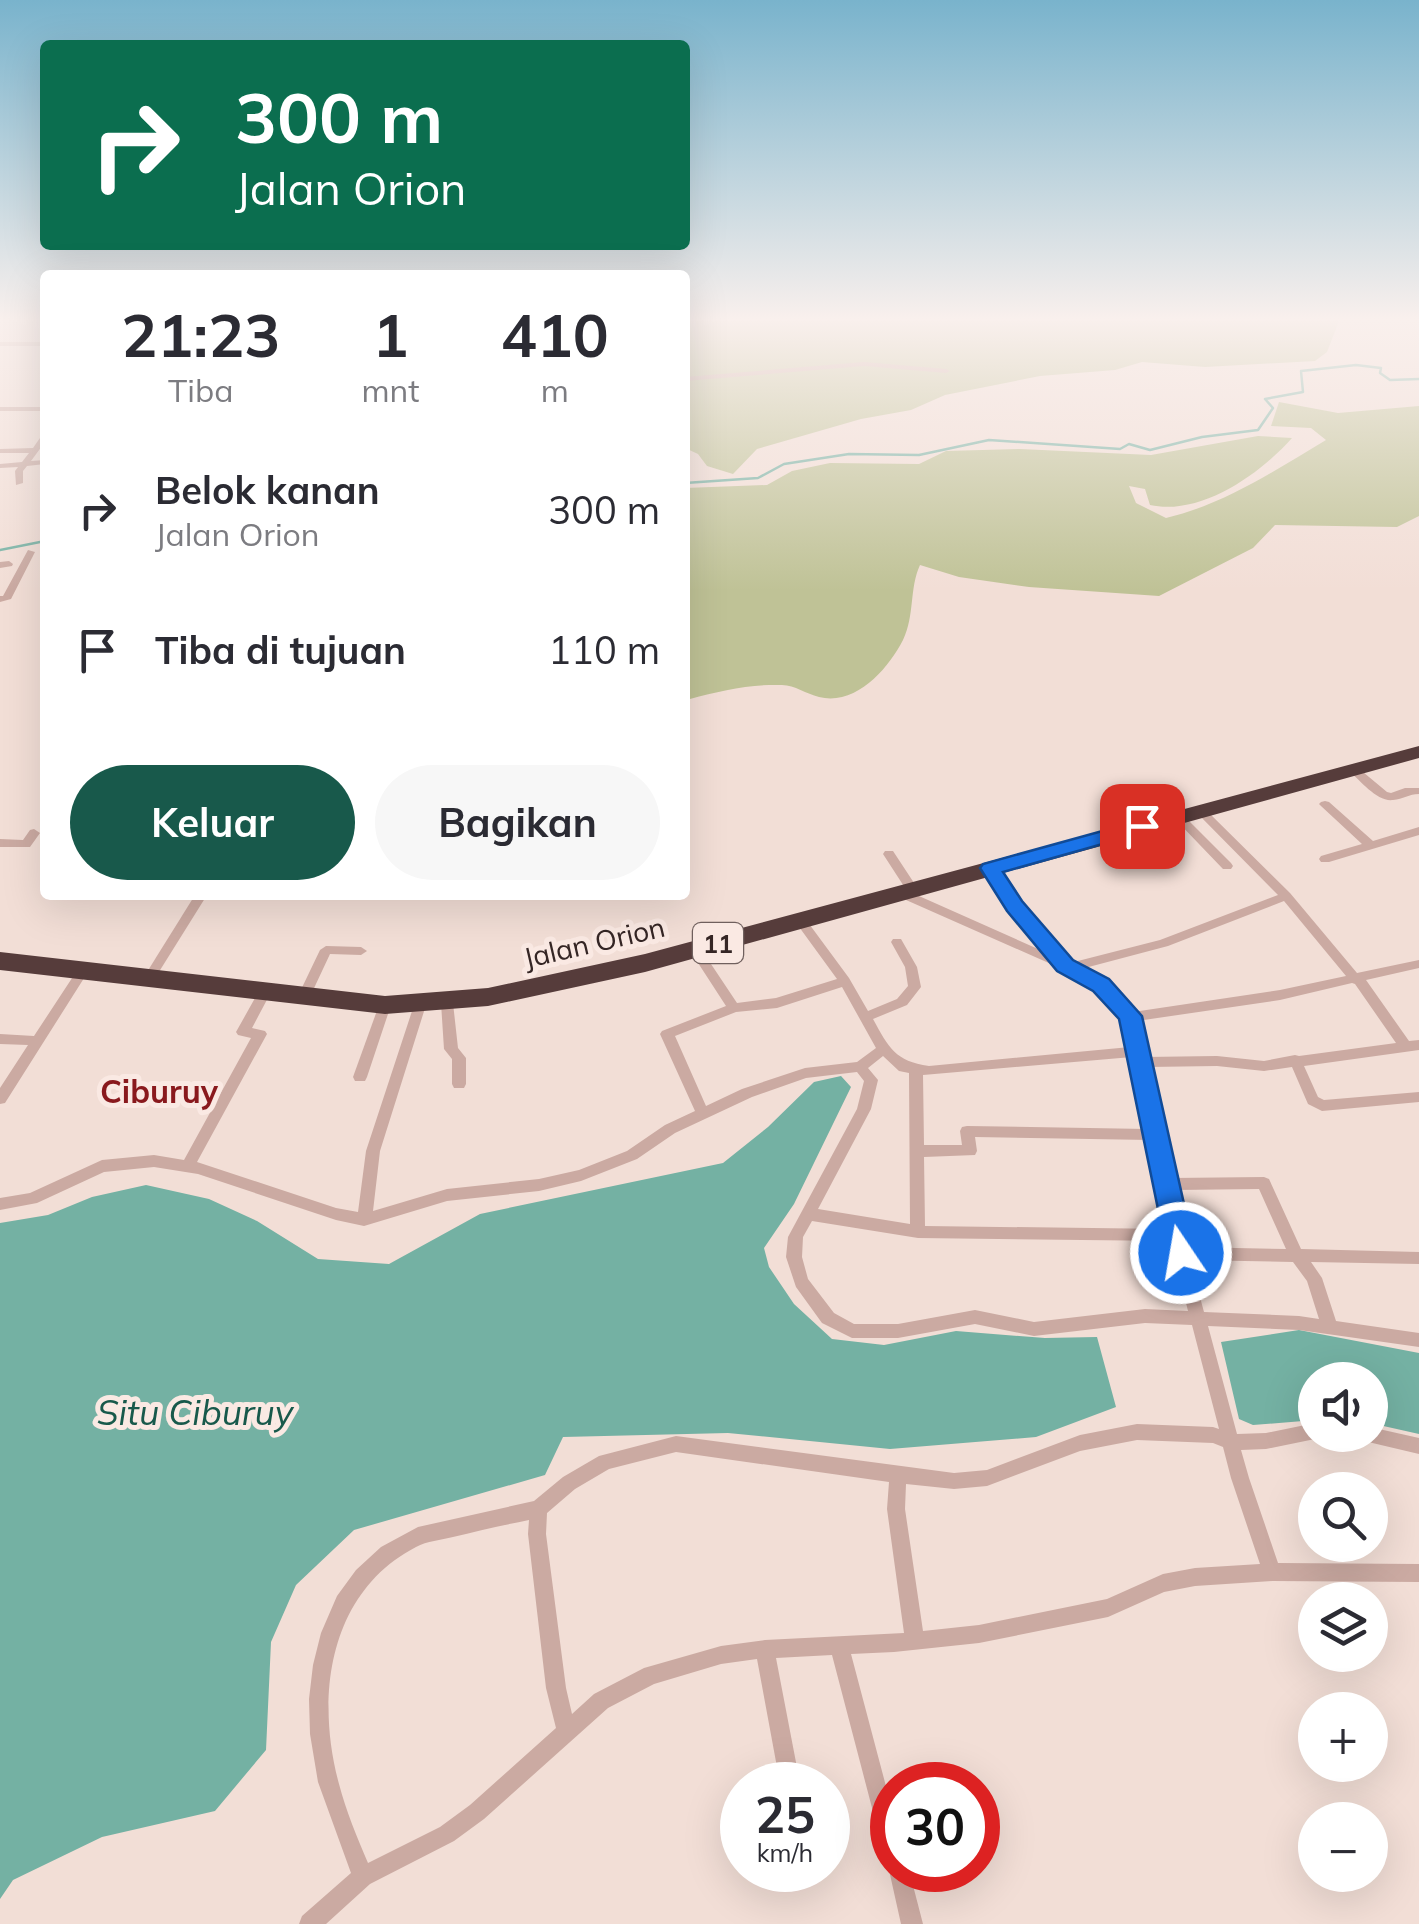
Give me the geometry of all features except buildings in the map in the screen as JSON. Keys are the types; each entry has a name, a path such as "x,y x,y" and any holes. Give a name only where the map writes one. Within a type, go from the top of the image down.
{"highway":[{"name":"Jalan Orion","path":"0,962 264,994 384,1004 447,1004 491,998 695,949 1419,752"}],"street":[{"path":"19,484 19,470 40,444"},
{"path":"0,451 36,450"},
{"path":"0,466 40,462"},
{"path":"0,599 6,600 31,552"},
{"path":"1353,769 1383,795 1419,791"},
{"path":"1325,804 1370,845"},
{"path":"1190,814 1227,866"},
{"path":"1190,814 1286,896 1413,1046"},
{"path":"1325,858 1419,831"},
{"path":"0,843 26,844 34,833"},
{"path":"889,854 905,891 1101,985 1130,1016 1142,1057 1181,1253 1240,1478 1272,1572"},
{"path":"991,868 1014,906 1067,967"},
{"path":"1067,967 1164,943 1286,896"},
{"path":"148,980 198,900"},
{"path":"800,920 845,981 883,1050 904,1067 916,1070 1142,1057 1264,1066 1413,1046"},
{"path":"866,1017 902,1002 915,987 911,967 897,942"},
{"path":"695,949 734,1008"},
{"path":"303,998 326,950 361,951"},
{"path":"1130,1016 1357,980 1419,964"},
{"path":"2,1090 82,972"},
{"path":"703,1114 667,1034 734,1008 777,1003 845,981"},
{"path":"188,1166 260,1034 242,1032 264,994"},
{"path":"360,1076 384,1004"},
{"path":"447,1004 451,1049 459,1058 459,1084"},
{"path":"364,1220 374,1152 420,1005"},
{"path":"0,1039 34,1042"},
{"path":"0,1204 32,1199 102,1166 154,1161 188,1166 364,1220 474,1190 540,1185 581,1176 632,1155 703,1114 805,1074 860,1068 883,1050"},
{"path":"1295,1060 1313,1100 1322,1106 1419,1097"},
{"path":"860,1068 871,1080 864,1108 796,1237 794,1256 801,1282 828,1318 852,1330 910,1330 975,1317 1034,1329 1145,1316 1300,1322 1419,1340"},
{"path":"916,1070 918,1232"},
{"path":"916,1151 970,1151 967,1132 974,1131 1158,1135"},
{"path":"1167,1184 1262,1182 1296,1254 1314,1278 1330,1327"},
{"path":"810,1214 918,1232 1178,1235"},
{"path":"1181,1253 1419,1258"},
{"path":"363,1878 328,1781 322,1746 325,1640 349,1591 402,1543 538,1509 569,1483 606,1462 676,1444 954,1481 987,1478 1080,1442 1138,1432 1213,1435 1233,1442 1298,1434"},
{"path":"1388,1439 1419,1446"},
{"path":"898,1475 896,1510 915,1641"},
{"path":"538,1509 541,1568 566,1729"},
{"path":"310,1924 363,1878 448,1834 509,1785 566,1729 602,1701 651,1675 721,1655 764,1648 979,1634 1108,1608 1163,1582 1272,1572 1419,1573"},
{"path":"838,1644 870,1764"},
{"path":"764,1648 786,1762"},
{"path":"904,1892 912,1924"}],"green space":[{"path":"690,411 907,411 861,419 757,449 733,474 707,466 690,450"},
{"path":"1276,411 1419,411 1419,516 1397,527 1275,525 1253,548 1159,596 1029,587 959,577 920,565 903,640 880,673 858,691 833,698 787,685 770,685 690,699 690,488 767,485 792,471 830,463 919,464 946,451 1020,449 1151,455 1258,436 1292,438 1246,478 1227,490 1189,504 1150,505 1145,489 1129,486 1136,503 1166,518 1229,495 1326,440 1311,428 1271,426"}],"water":[{"name":"Situ Ciburuy","path":"841,1076 851,1087 794,1204 764,1248 769,1267 794,1304 832,1339 884,1345 956,1331 1045,1338 1097,1337 1116,1407 1036,1437 890,1449 728,1433 563,1437 545,1475 354,1530 296,1585 271,1642 266,1750 215,1811 102,1837 13,1880 0,1899 0,1223 48,1215 92,1197 146,1185 209,1199 257,1221 318,1259 389,1264 480,1214 723,1163 768,1127 814,1082"},
{"path":"1299,1330 1419,1353 1419,1434 1388,1427 1388,1362 1298,1362 1298,1421 1253,1425 1239,1419 1221,1342"}],"waterway":[{"path":"690,483 758,478 784,464 849,454 919,455 989,440 1120,449 1129,444 1150,450 1202,437 1258,430 1271,411"},
{"path":"0,550 40,542"}],"district":[{"name":"Ciburuy","path":"159,1091"}],"route":[{"path":"1142,826 991,868 1014,906 1065,966 1101,985 1130,1016 1143,1062 1181,1253"}]}
